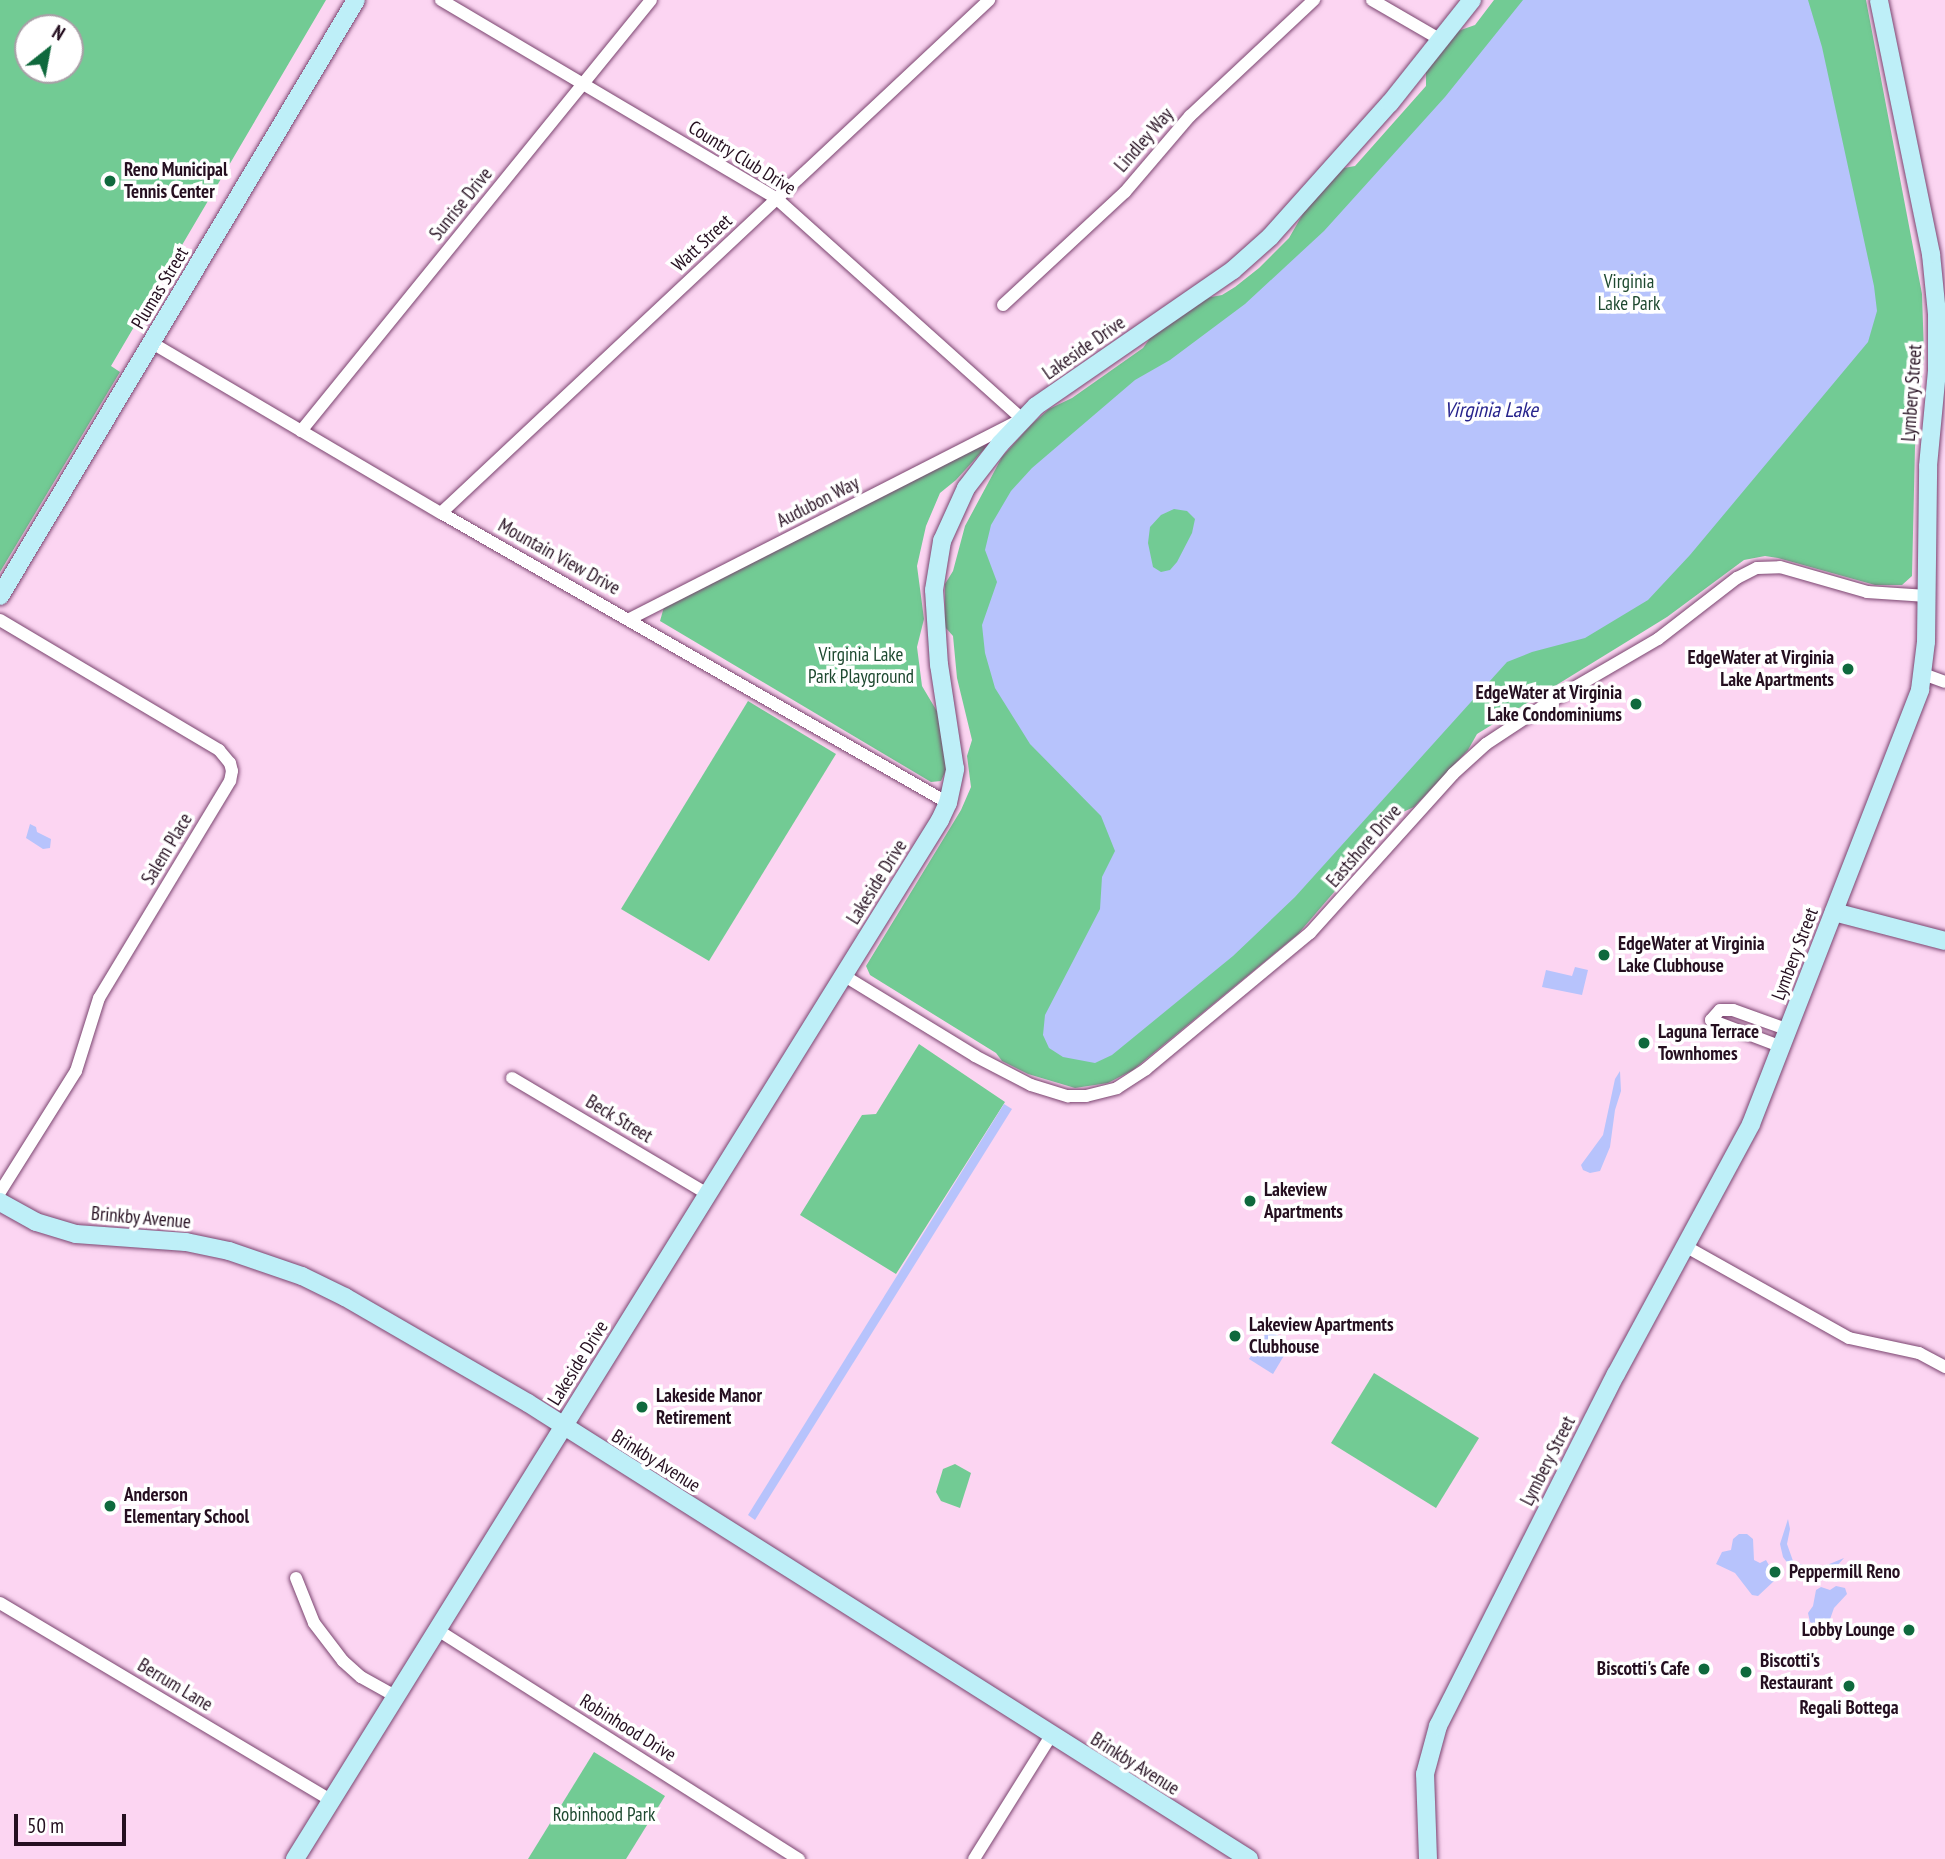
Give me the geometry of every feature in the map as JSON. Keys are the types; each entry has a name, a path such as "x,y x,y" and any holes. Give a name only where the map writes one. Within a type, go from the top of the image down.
{"street":[{"name":"Plumas Street","path":"0,596 356,0"},
{"name":"Country Club Drive","path":"441,0 777,199 1022,419"},
{"name":"Sunrise Drive","path":"301,431 651,0"},
{"name":"Watt Street","path":"441,513 989,0"},
{"name":"Lindley Way","path":"1003,305 1125,192 1191,116 1314,0"},
{"path":"1372,0 1441,40"},
{"name":"Lakeside Drive","path":"295,1859 948,803 956,768 936,644 934,590 937,563 949,520 965,488 1022,419 1251,255 1310,193 1472,0"},
{"name":"Lymbery Street","path":"1428,1859 1425,1774 1438,1726 1616,1374 1731,1165 1785,1039 1923,674 1927,596 1928,466 1937,370 1937,314 1931,254 1879,0"},
{"name":"Mountain View Drive","path":"152,342 441,513 948,803"},
{"name":"Audubon Way","path":"630,620 1022,419"},
{"name":"Eastshore Drive","path":"843,975 993,1067 1031,1085 1068,1096 1086,1096 1116,1088 1146,1069 1325,919 1453,774 1486,744 1548,703 1658,639 1737,578 1757,568 1780,567 1867,592 1927,596"},
{"name":"Salem Place","path":"0,620 219,750 230,763 232,771 230,781 99,998 76,1071 0,1192"},
{"path":"1923,674 1945,682"},
{"path":"1834,912 1945,942"},
{"path":"1720,1010 1733,1010 1785,1039 1711,1020 1720,1010"},
{"name":"Beck Street","path":"512,1078 707,1194"},
{"name":"Brinkby Avenue","path":"0,1202 57,1230 186,1242 229,1251 302,1276 380,1317 564,1426 1249,1859"},
{"path":"1685,1246 1849,1338 1919,1353 1945,1367"},
{"path":"296,1578 314,1623 343,1661 361,1677 395,1696"},
{"name":"Berrum Lane","path":"0,1603 331,1800"},
{"name":"Robinhood Drive","path":"436,1629 799,1859"},
{"path":"974,1859 1051,1736"}],"green space":[{"name":"Reno Municipal Tennis Center","path":"0,0 326,0 111,366 120,372 0,572"},
{"name":"Virginia Lake","path":"1494,0 1866,0 1922,294 1924,354 1915,447 1912,576 1902,585 1875,585 1778,558 1765,556 1744,560 1667,617 1477,734 1468,750 1414,807 1403,812 1298,934 1133,1070 1108,1083 1075,1088 1028,1074 1002,1061 996,1053 870,975 866,966 961,810 971,787 967,756 972,740 957,678 953,636 945,627 945,584 953,571 965,526 1002,457 1031,425 1049,409 1072,398 1143,348 1153,334 1206,298 1222,295 1235,287 1259,268 1289,238 1304,212 1344,168 1355,166 1426,86 1426,72 1458,31 1475,25"},
{"name":"Virginia Lake Park Playground","path":"982,445 986,447 956,480 940,493 926,526 917,566 924,619 917,647 922,686 938,713 947,768 941,781 931,782 660,621 664,607"},
{"path":"748,701 836,754 709,961 621,909"},
{"path":"919,1044 1005,1102 896,1274 800,1215 862,1115 876,1114"},
{"path":"1374,1373 1479,1438 1436,1508 1331,1443"},
{"path":"955,1464 971,1473 960,1508 941,1501 936,1492 943,1469"},
{"name":"Robinhood Park","path":"594,1752 665,1796 626,1859 528,1859"}],"water":[{"name":"Virginia Lake","path":"1523,0 1808,0 1822,47 1874,286 1877,311 1868,342 1690,555 1648,600 1585,638 1532,652 1507,662 1295,897 1233,956 1112,1055 1095,1063 1063,1057 1049,1048 1043,1035 1045,1015 1100,909 1102,877 1115,851 1101,816 1030,744 995,688 985,653 982,625 997,582 985,550 991,525 1011,491 1032,468 1135,380 1170,360 1245,304 1324,231 1445,97","holes":["1174,509 1187,511 1195,519 1192,533 1177,562 1170,570 1161,572 1153,567 1148,543 1150,527 1161,515"]},
{"path":"30,824 36,827 37,832 51,839 50,848 43,849 26,838"},
{"path":"1575,967 1588,970 1582,995 1542,987 1546,970 1572,976"},
{"path":"1620,1071 1621,1091 1615,1110 1610,1147 1600,1171 1590,1173 1583,1170 1581,1165 1603,1135 1615,1079"},
{"path":"1004,1104 1012,1109 755,1520 748,1515"},
{"path":"1268,1329 1291,1344 1273,1374 1249,1359"},
{"path":"1788,1519 1790,1529 1787,1544 1793,1561 1815,1570 1844,1558 1835,1568 1816,1577 1792,1569 1783,1557 1780,1544"},
{"path":"1739,1534 1747,1534 1753,1539 1754,1560 1760,1563 1766,1560 1774,1574 1774,1581 1758,1596 1752,1595 1735,1573 1716,1564 1722,1552 1731,1550 1733,1539"},
{"path":"1836,1586 1845,1588 1847,1594 1834,1608 1828,1625 1821,1627 1810,1622 1808,1613 1813,1606 1816,1590 1821,1587 1830,1590"}],"place":[{"name":"Reno Municipal Tennis Center","path":"110,181"},
{"name":"EdgeWater at Virginia Lake Apartments","path":"1848,669"},
{"name":"EdgeWater at Virginia Lake Condominiums","path":"1636,704"},
{"name":"EdgeWater at Virginia Lake Clubhouse","path":"1604,955"},
{"name":"Laguna Terrace Townhomes","path":"1644,1043"},
{"name":"Lakeview Apartments","path":"1250,1201"},
{"name":"Lakeview Apartments Clubhouse","path":"1235,1336"},
{"name":"Lakeside Manor Retirement","path":"642,1407"},
{"name":"Anderson Elementary School","path":"110,1506"},
{"name":"Peppermill Reno","path":"1775,1572"},
{"name":"Lobby Lounge","path":"1909,1630"},
{"name":"Biscotti's Cafe","path":"1704,1669"},
{"name":"Biscotti's Restaurant","path":"1746,1672"},
{"name":"Regali Bottega","path":"1849,1686"}],"park label":[{"name":"Virginia Lake Park","path":"1629,293"}]}
